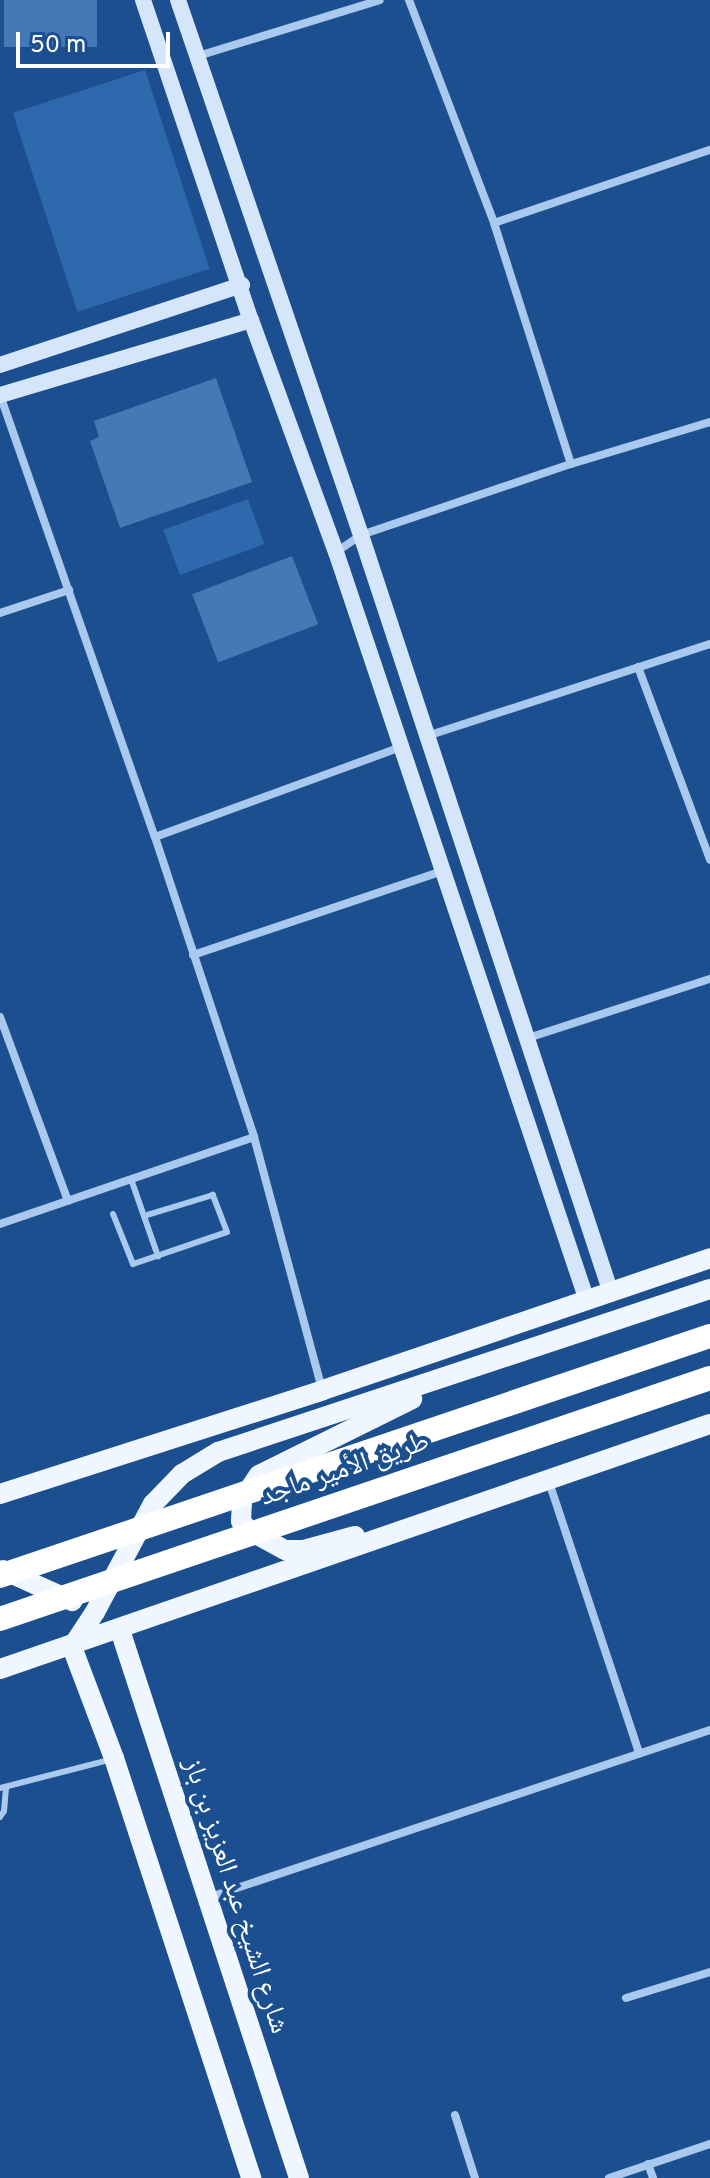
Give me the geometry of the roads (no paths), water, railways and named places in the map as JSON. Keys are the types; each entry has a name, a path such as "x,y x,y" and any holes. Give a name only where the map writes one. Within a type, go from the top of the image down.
{"highway":[{"name":"طريق الأمير ماجد","path":"0,1577 710,1336"},
{"name":"طريق الأمير ماجد","path":"0,1619 710,1378"}],"main road":[{"path":"0,1494 323,1390 710,1258"},
{"path":"72,1647 95,1612 153,1504 182,1474 218,1452 710,1289"},
{"path":"480,1365 259,1475 242,1500 241,1521 262,1541 285,1550 303,1550 524,1490"},
{"path":"0,1669 72,1647 710,1424"},
{"path":"0,1569 95,1612 120,1630"},
{"path":"0,1577 34,1583"},
{"name":"شارع الشيخ عبد العزيز بن باز","path":"120,1630 205,1899 299,2178"},
{"path":"72,1647 114,1758 251,2178"}],"street":[{"path":"143,0 242,285 251,320 336,552 587,1301"},
{"path":"178,0 361,535 610,1290"},
{"path":"197,57 380,0"},
{"path":"409,0 494,223 571,464"},
{"path":"494,223 710,150"},
{"path":"0,365 242,285"},
{"path":"251,320 0,395 155,837 254,1137 323,1390"},
{"path":"336,552 361,535 571,464 710,422"},
{"path":"0,613 69,590"},
{"path":"426,737 710,644"},
{"path":"638,667 710,860"},
{"path":"155,837 401,747"},
{"path":"193,955 443,871"},
{"path":"528,1038 710,979"},
{"path":"0,1020 68,1201"},
{"path":"0,1224 254,1137"},
{"path":"548,1482 639,1753"},
{"path":"205,1899 710,1730"},
{"path":"626,1998 710,1972"},
{"path":"455,2115 475,2178"},
{"path":"609,2178 710,2144"},
{"path":"648,2164 653,2178"}],"lane":[{"path":"131,1179 158,1256"},
{"path":"113,1214 133,1264 225,1234 227,1229 213,1195 144,1216"},
{"path":"0,1817 4,1811 3,1788 114,1758"}]}
